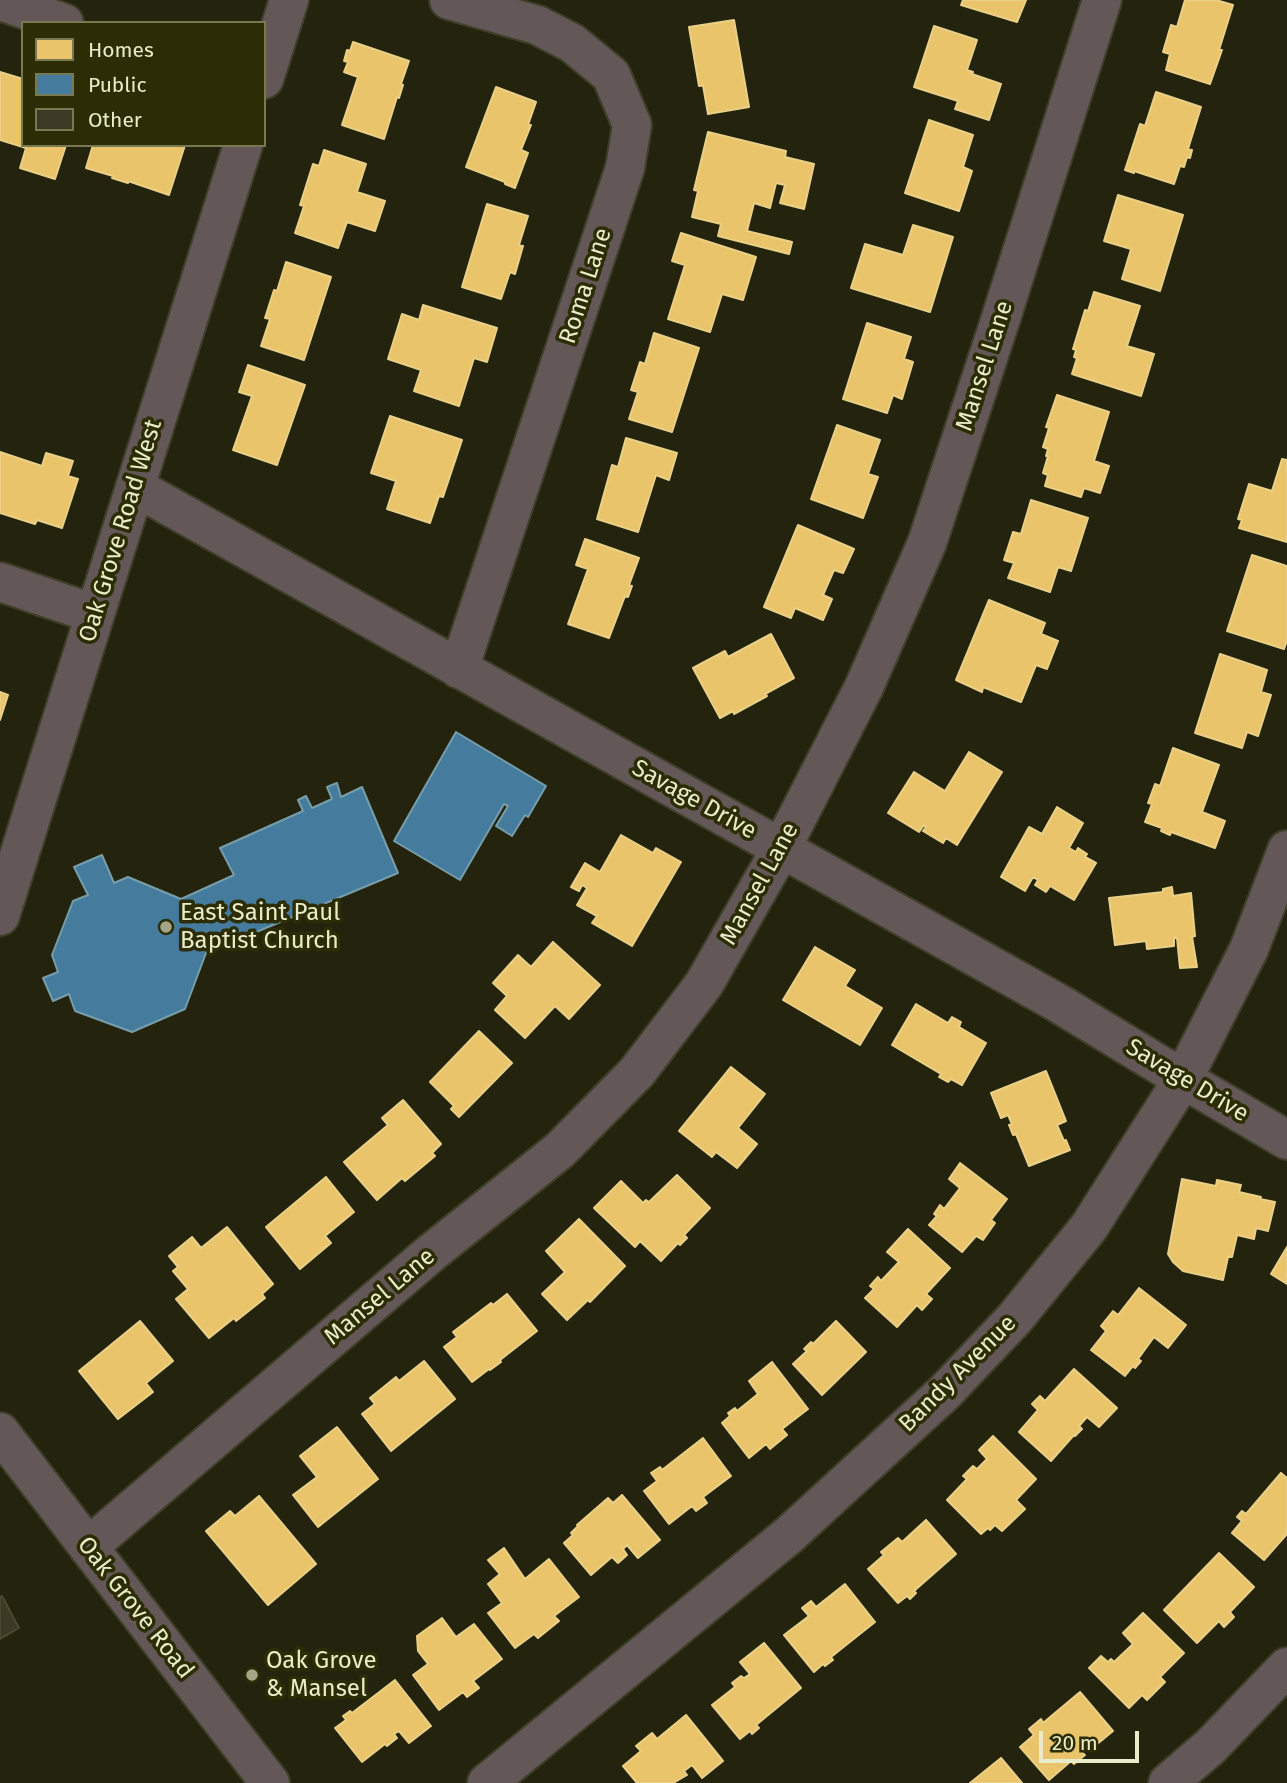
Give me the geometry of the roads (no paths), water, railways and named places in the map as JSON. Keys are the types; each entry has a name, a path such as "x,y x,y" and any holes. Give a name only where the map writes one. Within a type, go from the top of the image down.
{"street":[{"path":"266,73 289,0"},
{"name":"Roma Lane","path":"449,0 537,25 572,43 611,75 632,125 625,168 459,669"},
{"name":"Mansel Lane","path":"88,1547 421,1262 570,1141 637,1072 704,984 781,849 864,687 927,543 1102,0"},
{"path":"0,1 58,21"},
{"name":"Oak Grove Road West","path":"0,916 242,147"},
{"name":"Savage Drive","path":"135,487 1058,1003 1287,1140"},
{"path":"0,582 95,614"},
{"name":"Bandy Avenue","path":"487,1783 789,1535 945,1392 1015,1318 1089,1227 1182,1079 1249,949 1287,850"},
{"name":"Oak Grove Road","path":"0,1432 270,1783"},
{"path":"1168,1783 1210,1746 1287,1667"}],"place":[{"name":"East Saint Paul Baptist Church","path":"166,927"},
{"name":"Oak Grove & Mansel","path":"252,1675"}]}
